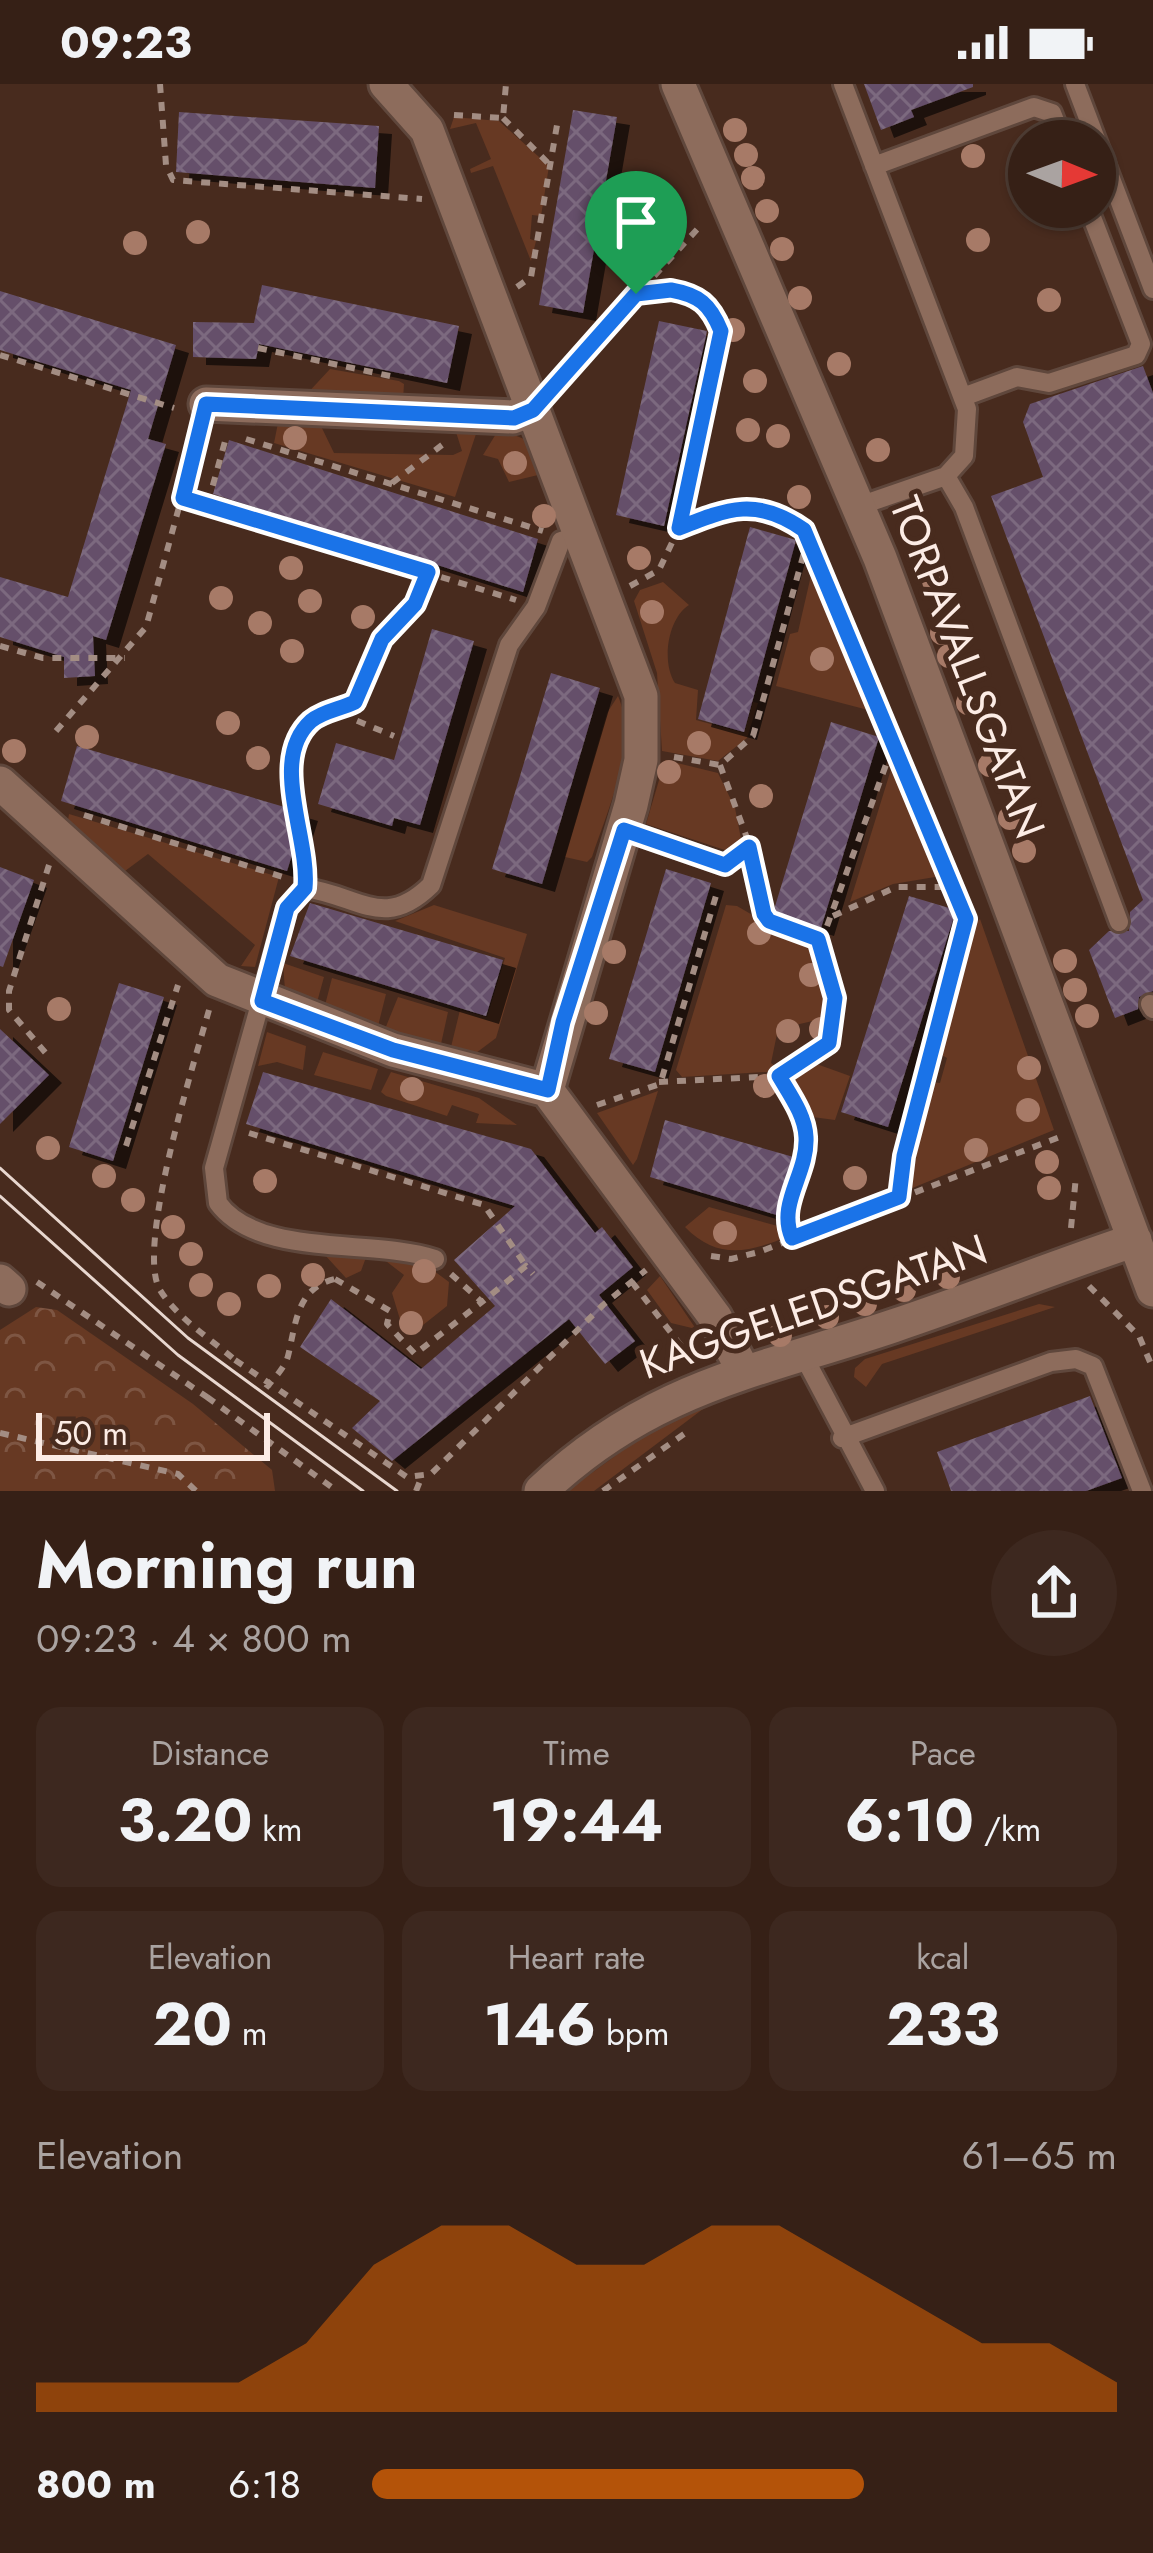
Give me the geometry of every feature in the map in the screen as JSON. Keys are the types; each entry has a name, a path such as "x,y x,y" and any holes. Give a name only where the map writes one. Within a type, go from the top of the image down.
{"street":[{"path":"386,84 427,130 533,410 571,537 606,598 641,696 644,728 624,830 563,1022 548,1090"},
{"name":"TORPAVALLSGATAN","path":"678,84 859,506 1144,1237 1153,1291"},
{"path":"205,411 409,412 514,418 533,410"},
{"path":"0,783 217,980 393,1050 548,1090 682,1249 744,1372"},
{"name":"KAGGELEDSGATAN","path":"541,1491 611,1430 704,1384 803,1355 1144,1237"}],"lane":[{"path":"843,84 963,397 964,457 946,476 859,506"},
{"path":"1075,84 1153,289"},
{"path":"874,166 1034,107 1052,113 1055,120"},
{"path":"963,397 1017,377 1049,383 1136,356 1141,344 1096,228"},
{"path":"946,476 964,507 1119,922"},
{"path":"435,1259 373,1244 319,1245 244,1223 218,1203 214,1168 287,908 305,888 387,912 411,904 431,885 509,645 536,607 571,537"},
{"path":"624,830 725,865"},
{"path":"803,1355 842,1438 874,1491"},
{"path":"842,1438 918,1408 1076,1359 1093,1366 1142,1491"}],"path":[{"path":"160,84 166,165 172,180 456,202"},
{"path":"503,118 506,84"},
{"path":"427,130 443,114 503,118 550,165"},
{"path":"495,304 531,277 557,125"},
{"path":"533,410 709,217"},
{"path":"606,598 659,570 679,528 721,331 712,309 693,294 636,294"},
{"path":"258,349 408,380 409,412"},
{"path":"0,355 205,411 160,591 146,627 125,658 56,731"},
{"path":"208,503 226,433 571,537"},
{"path":"183,498 536,607"},
{"path":"679,528 739,507 777,511 808,538 966,919 904,1156 899,1197"},
{"path":"720,765 753,736 808,538"},
{"path":"62,808 305,888 303,826 289,774 293,748 313,718 346,707 360,694 382,639 415,604 428,572"},
{"path":"0,646 43,658 125,658"},
{"path":"346,707 355,720 394,736"},
{"path":"587,1108 659,1082 779,1076 822,1052 835,1028 835,998 818,939 895,740"},
{"path":"658,754 720,765"},
{"path":"720,765 769,921 818,939"},
{"path":"659,1082 725,865 749,847"},
{"path":"50,1058 19,1027 9,1010 9,991 53,850"},
{"path":"830,917 896,887 954,887"},
{"path":"126,1146 182,970"},
{"path":"779,1076 804,1120 807,1142 784,1220 792,1238"},
{"path":"229,1118 243,1122 252,1136 484,1205 533,1274"},
{"path":"235,1360 405,1481 431,1474 580,1327 682,1249 731,1259 1074,1132"},
{"path":"319,1245 321,1260 335,1279 390,1311 387,1324 415,1354 526,1266"},
{"path":"435,1259 482,1303"},
{"path":"267,1386 287,1360 292,1325 307,1295 335,1279"},
{"path":"14,1283 209,1394 337,1491"},
{"path":"1087,1283 1139,1336 1153,1369"},
{"path":"572,1317 580,1327"},
{"path":"0,1433 178,1474 196,1491"},
{"path":"416,1491 422,1476"}],"green space":[{"path":"454,117 499,121 549,166 541,216 532,215 530,239 536,241 531,261 493,166 471,173 470,169 491,159 476,123 450,129"},
{"path":"330,369 399,381 404,384 403,400 304,397"},
{"path":"278,423 320,424 334,453 453,455 462,451 455,429 478,428 455,497 274,443"},
{"path":"499,429 524,439 538,475 509,482 498,459 483,455"},
{"path":"812,571 872,711 776,686 790,634 798,632"},
{"path":"663,582 689,605 672,630 668,664 675,683 698,690 696,720 744,733 753,702 758,703 747,738 718,761 662,751 657,673 634,601 640,590"},
{"path":"618,696 625,735 612,798 592,857 587,862 565,857 607,713"},
{"path":"665,760 718,773 735,808 743,849 734,853 646,824"},
{"path":"892,766 941,876 893,884 850,902"},
{"path":"69,814 279,877 255,967 241,966 255,945 148,854 125,871 68,820"},
{"path":"434,905 527,934 496,1038 476,1053 451,1047 460,1010 487,1017 505,958 395,921"},
{"path":"726,905 737,906 823,956 833,1023 817,1020 778,1029 771,1063 782,1071 682,1077 676,1070"},
{"path":"980,919 1054,1130 910,1189 931,1082 940,1083 947,1058 940,1054 969,928"},
{"path":"283,963 324,977 316,1006 285,990"},
{"path":"332,978 386,994 378,1026 324,1009"},
{"path":"398,997 448,1012 441,1044 385,1029"},
{"path":"267,1032 306,1046 303,1070 277,1062 258,1066"},
{"path":"323,1052 378,1069 371,1090 314,1075"},
{"path":"811,1062 850,1076 835,1120 805,1116 784,1082 784,1077"},
{"path":"391,1072 479,1098 517,1125 476,1123 479,1114 452,1105 447,1116 386,1096 381,1092"},
{"path":"658,1091 637,1159 633,1165 597,1113"},
{"path":"709,1207 785,1228 789,1236 748,1249 710,1245 685,1227"},
{"path":"368,1252 361,1271 346,1278 324,1254"},
{"path":"378,1255 422,1262 449,1282 447,1306 413,1333 402,1326 392,1293 404,1275"},
{"path":"660,1276 696,1329 671,1323 647,1290"},
{"path":"1039,1304 1055,1307 882,1364 866,1387 854,1377 855,1368 865,1359"},
{"path":"36,1307 57,1310 193,1404 272,1470 275,1491 0,1491 0,1330"},
{"path":"707,1406 594,1491 567,1491 652,1429"}],"building":[{"path":"864,84 973,87 911,110 914,117 881,130"},
{"path":"573,110 617,117 583,313 539,305"},
{"path":"179,112 379,126 375,188 176,172"},
{"path":"262,285 459,326 447,383 259,344 256,359 193,357 193,322 254,323"},
{"path":"0,291 176,345 148,439 166,444 106,640 93,636 95,676 64,678 64,657 0,637 0,577 68,597 131,390 0,350"},
{"path":"659,321 707,331 664,526 616,515"},
{"path":"1143,366 1153,393 1153,991 1139,997 1138,1009 1115,1018 1089,950 1109,931 1129,931 1130,912 1143,900 991,496 1043,477 1023,422 1030,404"},
{"path":"229,440 538,539 523,592 213,494"},
{"path":"750,527 796,540 744,732 698,719"},
{"path":"432,629 474,641 420,825 394,818 392,826 318,804 336,743 394,760"},
{"path":"551,673 600,688 542,884 492,869"},
{"path":"831,722 879,737 821,928 773,913"},
{"path":"77,746 305,813 287,871 61,801"},
{"path":"0,867 34,880 3,967 0,966"},
{"path":"666,869 711,883 655,1072 609,1059"},
{"path":"909,896 956,910 888,1127 841,1112"},
{"path":"310,903 503,960 486,1016 290,956"},
{"path":"119,983 164,997 113,1161 69,1147"},
{"path":"0,1029 49,1075 0,1124"},
{"path":"263,1072 531,1149 595,1233 602,1227 633,1267 599,1295 635,1341 605,1364 569,1319 392,1461 352,1428 380,1401 300,1347 331,1299 421,1369 495,1306 454,1260 515,1206 246,1124"},
{"path":"665,1120 797,1158 780,1216 650,1177"},
{"path":"1090,1396 1122,1478 1086,1491 951,1491 937,1452"}],"tram line":[{"path":"0,1168 188,1338 397,1491"},
{"path":"0,1196 178,1355 363,1491"}],"route":[{"path":"671,290 693,294 712,309 721,331 679,528 739,507 777,511 804,530 850,631 966,919 904,1156 899,1197 792,1238 784,1220 807,1142 804,1120 779,1076 822,1052 829,1043 835,1028 835,998 818,939 769,921 764,914 749,847 725,865 636,838 624,830 563,1022 548,1090 393,1050 262,1001 287,908 305,888 308,864 303,826 291,790 293,748 313,718 355,702 382,639 415,604 428,572 183,498 206,404 514,418 533,410 636,294 671,290"}]}
